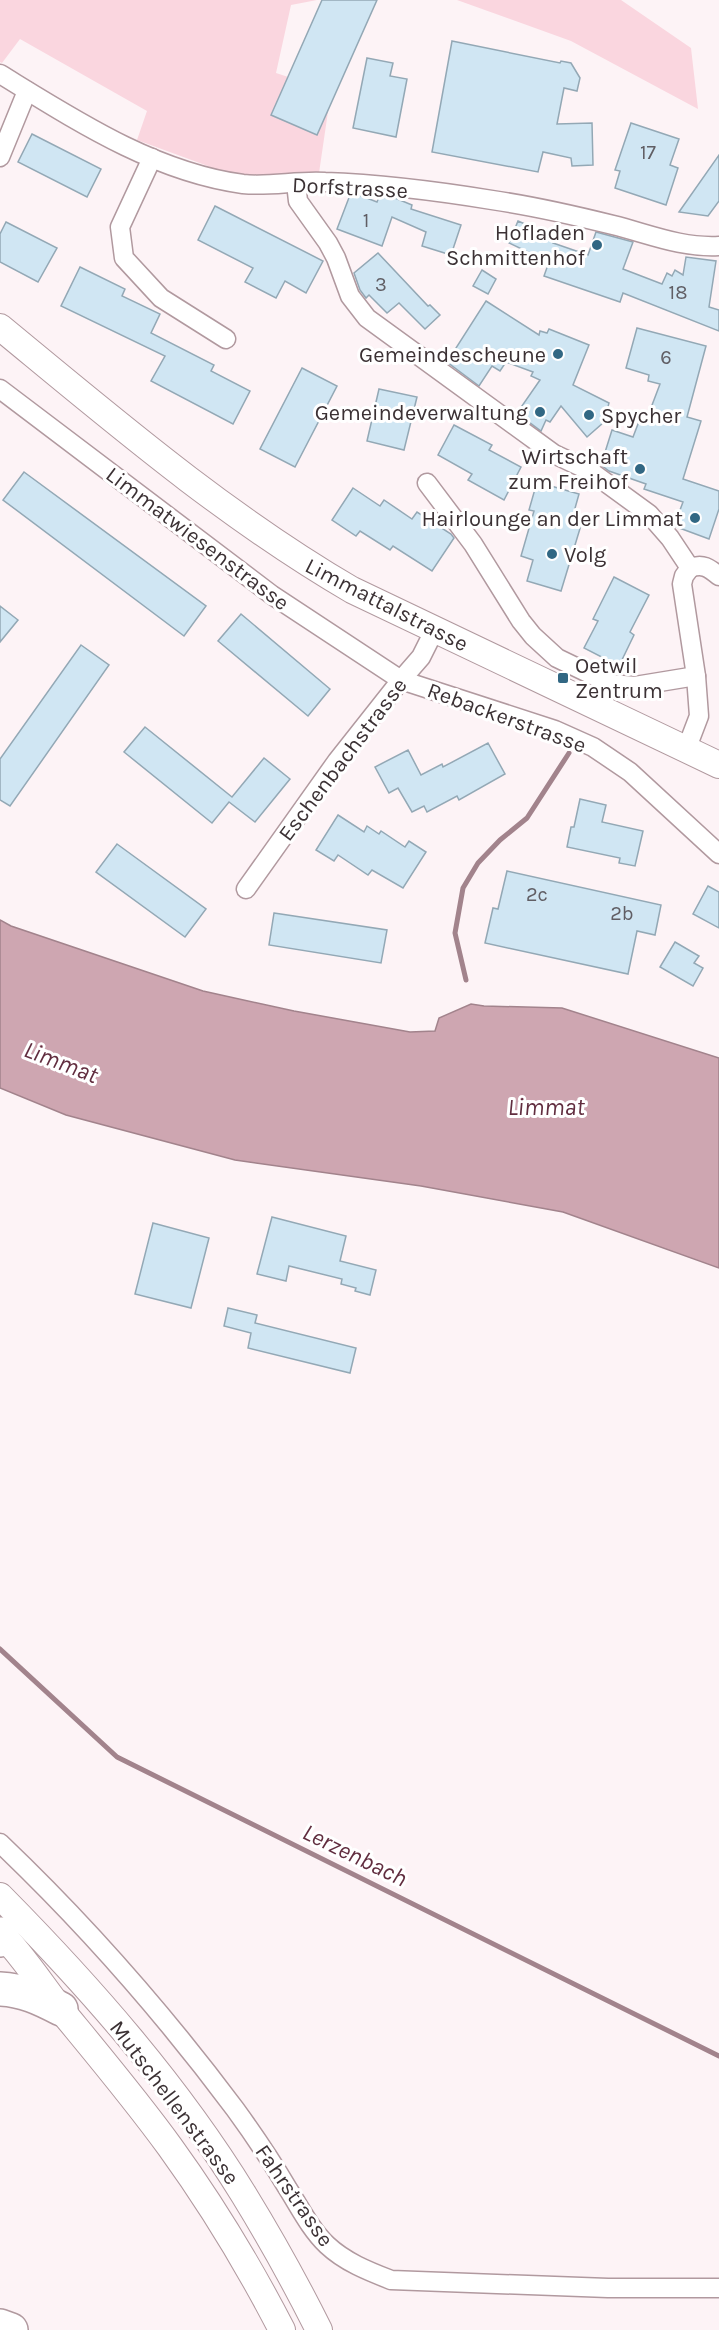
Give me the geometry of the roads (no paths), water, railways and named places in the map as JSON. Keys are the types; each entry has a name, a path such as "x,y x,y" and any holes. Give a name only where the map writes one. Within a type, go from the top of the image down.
{"highway":[{"path":"0,1989 33,1994 61,2009"},
{"path":"0,2326 11,2330"}],"main road":[{"name":"Limmattalstrasse","path":"0,327 188,478 268,538 352,590 719,765"},
{"path":"0,1896 4,1917 1,1935 43,1942"},
{"name":"Mutschellenstrasse","path":"0,1896 125,2032 185,2109 244,2194 319,2330"},
{"name":"Mutschellenstrasse","path":"1,1935 35,1972 61,2009 132,2096 184,2167 226,2230 282,2330"}],"street":[{"name":"Dorfstrasse","path":"0,74 78,121 152,158 189,172 245,184 322,182 368,184 493,200 577,217 659,239 699,247 719,246"},
{"path":"0,157 27,91"},
{"path":"152,158 120,227 124,258 161,298 226,339"},
{"path":"296,183 298,201 328,243 350,296 367,318 554,454 590,471 649,514 670,538 690,568"},
{"name":"Limmatwiesenstrasse","path":"0,389 272,595 400,680"},
{"path":"427,483 473,544 521,621 533,636 557,658 611,684 634,686 696,676"},
{"path":"686,750 699,716 696,676 682,584 690,568 697,565 705,566 719,576"},
{"name":"Eschenbachstrasse","path":"246,889 337,761 400,680 421,657 435,629"},
{"name":"Rebackerstrasse","path":"400,680 555,730 593,747 630,772 719,854"},
{"name":"Fahrstrasse","path":"0,1843 93,1937 181,2038 245,2123 310,2224 326,2244 343,2258 391,2280 608,2288 719,2288"}],"water":[{"name":"Limmat","path":"0,920 11,926 203,991 294,1011 410,1032 435,1031 439,1018 471,1004 562,1008 719,1058 719,1268 563,1212 421,1186 235,1160 66,1115 0,1088"}],"waterway":[{"path":"466,980 455,933 463,888 478,863 500,840 527,818 569,753"},
{"name":"Lerzenbach","path":"0,1649 117,1757 719,2056"}],"place":[{"name":"Hofladen Schmittenhof","path":"597,245"},
{"name":"Gemeindescheune","path":"558,354"},
{"name":"Gemeindeverwaltung","path":"540,412"},
{"name":"Spycher","path":"589,415"},
{"name":"Wirtschaft zum Freihof","path":"640,469"},
{"name":"Hairlounge an der Limmat","path":"695,518"},
{"name":"Volg","path":"552,554"},
{"name":"Oetwil Zentrum","path":"563,678"}]}
